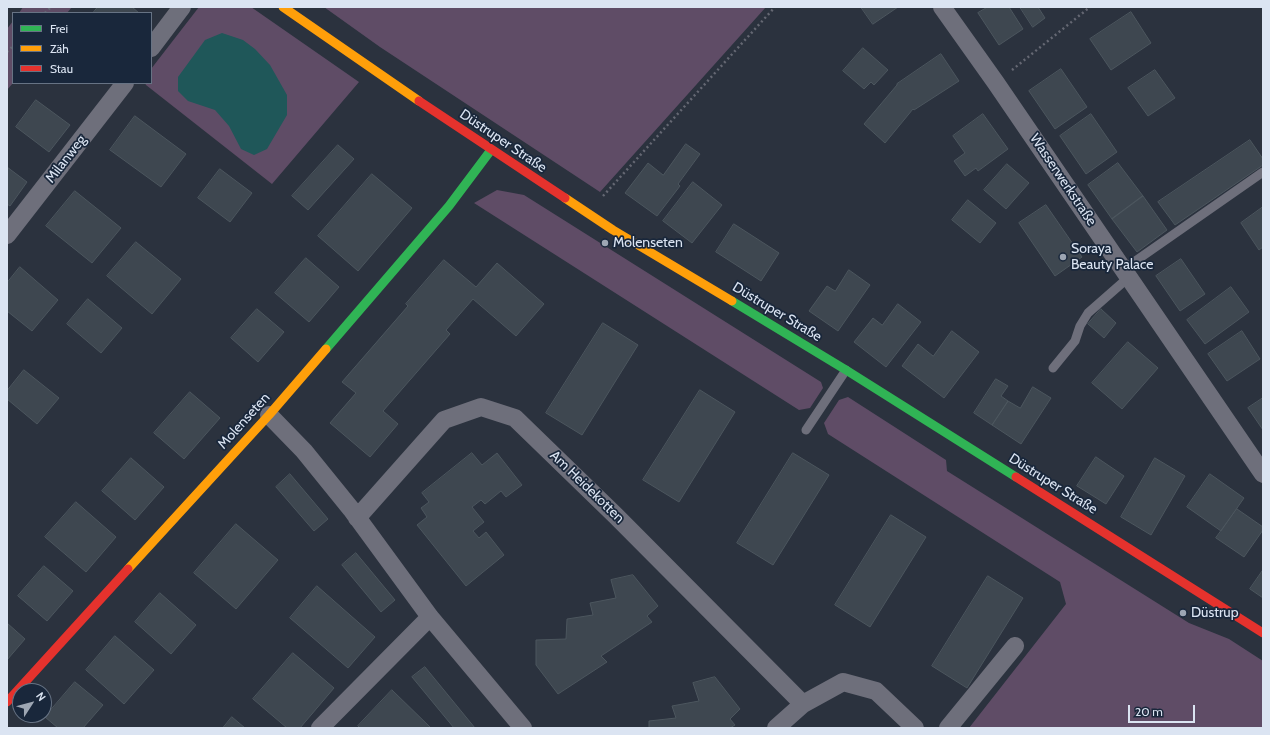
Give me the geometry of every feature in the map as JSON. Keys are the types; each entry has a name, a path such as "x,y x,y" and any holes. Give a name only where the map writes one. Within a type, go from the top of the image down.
{"street":[{"path":"152,47 182,7"},
{"name":"Düstruper Straße","path":"283,7 490,150 588,213 846,370 1263,633"},
{"name":"Wasserwerkstraße","path":"942,7 996,83 1263,474"},
{"name":"Milanweg","path":"7,235 124,84"},
{"name":"Molenseten","path":"7,702 269,415 449,206 490,150"},
{"name":"Am Heidekotten","path":"357,518 444,420 481,407 515,418 616,516 803,704"},
{"path":"269,415 304,451 357,518 430,617 523,728"},
{"path":"320,728 430,617"},
{"path":"948,728 1015,646"},
{"path":"776,728 803,704 843,682 876,691 915,728"}],"lane":[{"path":"1053,368 1074,341 1080,326 1088,313 1126,273 1263,172"},
{"path":"806,430 846,370"}],"path":[{"path":"588,213 775,7"},
{"path":"996,83 1090,7"}],"shaded area":[{"path":"23,7 72,7 68,12 20,12"},
{"path":"199,7 251,7 359,82 272,184 146,85 152,84 152,68"},
{"path":"324,7 766,7 600,192 380,47"},
{"path":"12,22 12,84 7,90 7,29"},
{"path":"222,33 243,40 255,49 270,65 287,95 287,115 267,149 254,155 241,149 229,126 215,110 188,101 178,91 178,77 205,40"},
{"path":"497,190 524,195 821,382 823,388 810,408 799,410 474,203"},
{"path":"848,397 946,460 947,471 1189,623 1229,639 1263,661 1263,728 969,728 1066,604 1060,582 828,434 824,423 839,400"}],"building":[{"path":"98,7 132,7 138,12 94,12"},
{"path":"861,7 898,7 873,24"},
{"path":"988,7 1009,7 1023,29 999,45 978,13"},
{"path":"1020,7 1038,7 1045,18 1033,27"},
{"path":"1131,12 1151,43 1111,70 1090,39"},
{"path":"863,48 888,70 874,85 871,82 864,89 843,71"},
{"path":"941,54 959,81 914,110 913,109 885,143 864,124 897,84"},
{"path":"1061,69 1087,107 1055,129 1029,91"},
{"path":"1155,70 1175,98 1148,116 1128,88"},
{"path":"36,100 70,125 49,152 16,127"},
{"path":"983,114 1008,149 978,171 976,168 965,176 954,161 965,153 953,136"},
{"path":"1091,114 1117,152 1086,174 1060,136"},
{"path":"135,116 186,154 161,187 110,150"},
{"path":"1250,140 1263,159 1263,165 1175,225 1158,202"},
{"path":"686,144 700,154 678,184 680,186 657,216 625,193 648,163 663,175"},
{"path":"338,145 354,159 308,210 292,196"},
{"path":"1118,163 1143,196 1112,219 1088,185"},
{"path":"1007,164 1029,183 1006,209 984,190"},
{"path":"7,167 27,182 10,206 7,204"},
{"path":"220,169 252,193 230,222 198,198"},
{"path":"372,174 412,208 358,271 318,236"},
{"path":"693,182 722,205 692,243 663,221"},
{"path":"75,191 121,228 92,263 46,226"},
{"path":"1143,196 1167,230 1137,252 1112,219"},
{"path":"968,200 996,223 980,243 952,220"},
{"path":"1046,205 1082,257 1055,276 1019,223"},
{"path":"1263,207 1263,247 1259,250 1241,223"},
{"path":"734,224 779,253 761,281 716,252"},
{"path":"136,242 181,279 152,314 107,276"},
{"path":"306,258 339,287 309,322 275,293"},
{"path":"1181,259 1205,294 1180,311 1156,276"},
{"path":"444,260 476,287 497,263 544,304 516,336 473,299 446,330 450,334 383,411 398,424 370,457 330,423 356,393 342,382 408,306 406,304"},
{"path":"20,267 58,300 32,331 7,311 7,283"},
{"path":"849,270 870,285 838,331 809,311 827,286 835,291"},
{"path":"1231,287 1249,312 1205,344 1187,320"},
{"path":"88,299 122,328 101,353 67,324"},
{"path":"898,304 921,322 886,367 854,342 873,318 882,325"},
{"path":"257,309 284,332 258,362 231,338"},
{"path":"1101,309 1116,323 1104,338 1088,324"},
{"path":"603,323 638,345 582,435 546,413"},
{"path":"952,331 979,352 944,398 902,366 918,344 933,356"},
{"path":"1242,331 1260,359 1227,381 1208,354"},
{"path":"1128,342 1158,368 1122,409 1092,383"},
{"path":"24,370 59,398 37,424 7,399 7,391"},
{"path":"996,379 1008,386 1001,396 1008,401 992,425 974,413"},
{"path":"1033,387 1051,398 1021,444 992,425 1008,401 1020,408"},
{"path":"700,390 735,412 679,502 643,480"},
{"path":"190,392 220,418 184,459 154,433"},
{"path":"1263,398 1263,430 1248,408"},
{"path":"472,453 482,465 497,453 522,485 506,497 501,491 485,504 481,500 472,507 484,522 473,531 479,538 486,532 504,555 466,586 417,525 427,517 421,508 429,502 422,493"},
{"path":"793,453 829,475 773,565 737,543"},
{"path":"1096,457 1124,476 1106,504 1077,486"},
{"path":"131,458 164,487 135,520 102,491"},
{"path":"1155,458 1185,476 1151,535 1121,517"},
{"path":"290,474 328,519 314,531 276,487"},
{"path":"1210,474 1244,498 1221,531 1187,507"},
{"path":"76,502 116,537 86,572 45,537"},
{"path":"1237,509 1263,527 1263,530 1244,557 1216,538"},
{"path":"891,515 926,537 870,627 835,605"},
{"path":"236,524 278,560 236,609 194,573"},
{"path":"356,553 395,600 381,612 342,565"},
{"path":"44,566 73,591 47,621 18,596"},
{"path":"1263,570 1263,598 1250,589"},
{"path":"633,575 658,606 647,616 652,622 601,656 607,662 558,694 536,665 536,640 566,639 567,619 593,615 590,603 616,598 611,580"},
{"path":"988,576 1023,598 967,688 932,666"},
{"path":"317,586 375,637 348,668 290,618"},
{"path":"160,593 196,625 171,654 135,622"},
{"path":"7,623 25,639 7,660"},
{"path":"115,636 154,670 124,704 86,670"},
{"path":"293,653 334,688 300,728 287,728 253,699"},
{"path":"425,667 475,728 454,728 412,677"},
{"path":"715,677 740,709 730,719 735,725 730,728 649,728 649,721 676,718 672,706 699,701 693,683"},
{"path":"75,682 103,705 83,728 58,728 52,723 52,709"},
{"path":"392,690 430,727 360,728 358,726"},
{"path":"232,717 245,728 223,728"}],"traffic: fast":[{"path":"326,349 449,206 491,150"},
{"path":"732,301 846,370 1016,477"}],"traffic: slow":[{"path":"283,7 419,101"},
{"path":"565,198 613,230 732,301"},
{"path":"128,569 269,415 326,349"}],"traffic: jam":[{"path":"419,101 565,198"},
{"path":"1016,477 1263,633"},
{"path":"7,702 128,569"}],"place":[{"name":"Molenseten","path":"605,243"},
{"name":"Soraya Beauty Palace","path":"1063,257"},
{"name":"Düstrup","path":"1183,613"}]}
